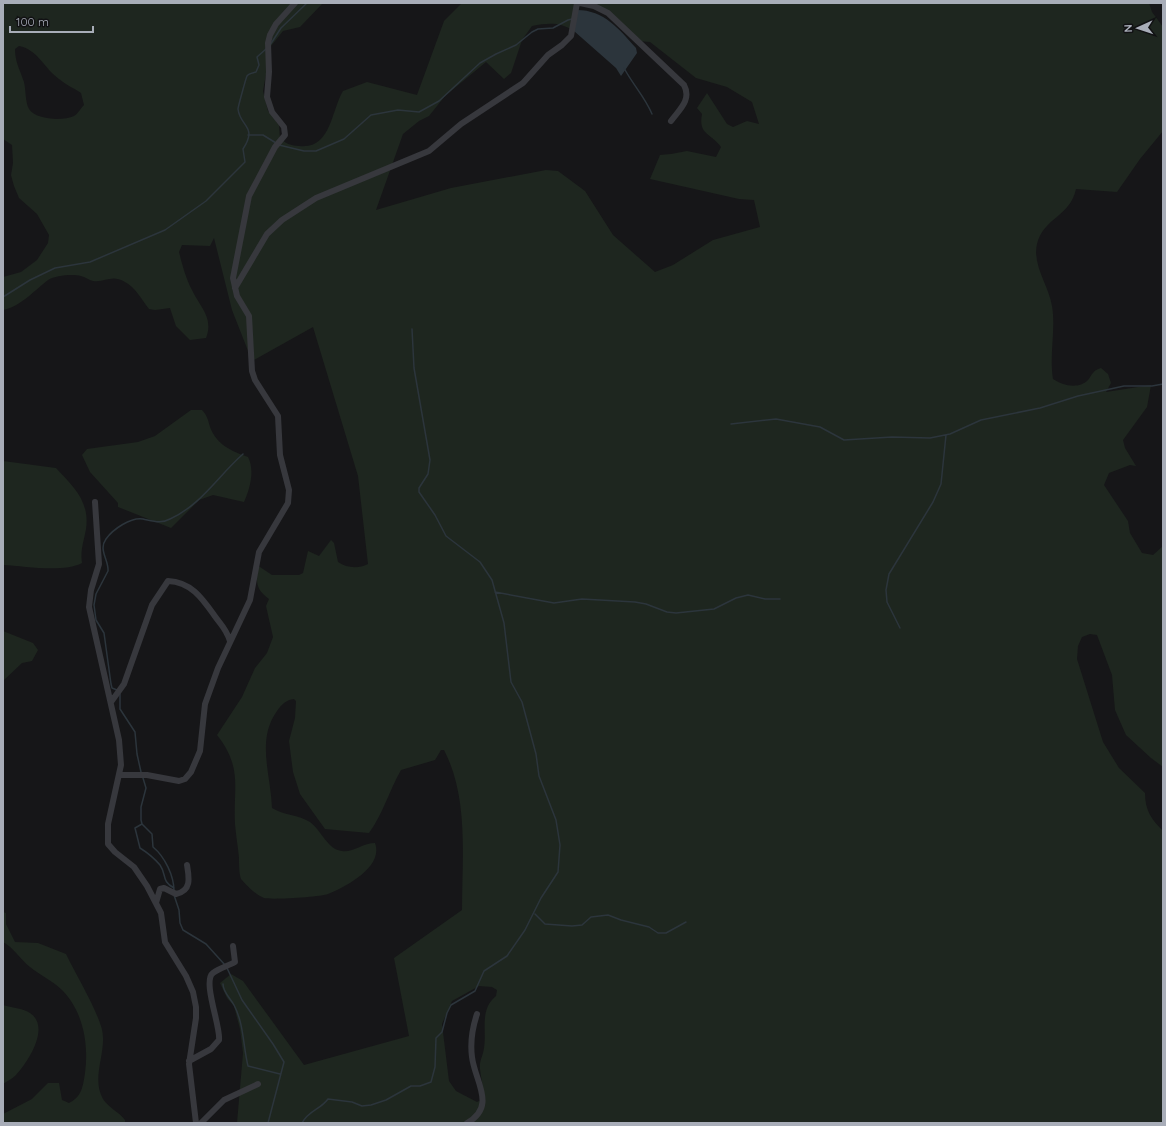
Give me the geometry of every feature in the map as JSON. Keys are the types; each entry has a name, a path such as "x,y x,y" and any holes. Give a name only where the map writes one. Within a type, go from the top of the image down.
{"street":[{"path":"119,775 147,775 178,781 188,777 198,759 205,704 230,642 250,600 259,552 285,511 289,496 281,463 278,416 254,375 250,350 249,316 237,296 234,271 246,205 252,188 275,147 285,135 285,130 272,112 267,97 269,68 268,40 276,24 295,3"},
{"path":"235,288 267,234 282,220 316,198 428,151 461,124 523,83 548,55 562,45 571,36 578,3 594,6 608,13 684,85 686,89 686,100 671,121"},
{"path":"95,502 99,564 96,578 91,590 89,607 111,702 120,748 121,765 108,824 108,844 115,852 131,864 156,903 163,920 165,942 186,976 195,999 195,1028 189,1061 196,1123"},
{"path":"111,702 124,684 152,605 168,581 187,586 197,592 224,626 230,642"},
{"path":"156,903 160,889 164,888 178,894 187,887 189,880 187,865"},
{"path":"189,1061 211,1049 219,1040 219,1032 211,995 211,976 213,973 235,962 233,946"},
{"path":"467,1123 474,1119 480,1112 483,1098 472,1056 471,1032 477,1014"},
{"path":"201,1123 224,1100 258,1084"}],"shaded area":[{"path":"3,3 323,3 300,27 283,31 271,46 263,91 268,111 279,125 280,138 288,144 310,146 318,142 324,136 343,91 367,82 417,95 444,21 462,3 578,3 574,31 564,26 554,24 532,26 522,40 511,73 504,79 486,62 445,96 429,116 419,121 403,134 376,210 451,188 546,170 558,171 585,191 613,235 655,272 673,265 713,240 760,227 754,200 739,199 650,179 660,155 687,151 716,157 721,147 704,130 701,121 702,114 697,108 707,93 727,124 733,127 747,121 759,124 752,102 727,87 696,78 650,42 638,41 610,14 587,3 1149,3 1152,12 1163,27 1163,131 1140,159 1117,192 1076,189 1068,206 1045,228 1040,235 1036,252 1039,268 1052,306 1053,379 1065,385 1080,385 1088,380 1094,371 1101,368 1108,374 1111,383 1106,392 1151,385 1147,407 1123,440 1125,448 1136,466 1130,465 1109,473 1104,485 1128,521 1130,533 1142,553 1153,555 1163,546 1163,767 1126,735 1115,710 1112,675 1097,635 1090,634 1082,637 1078,646 1077,659 1103,742 1119,768 1145,793 1146,804 1150,814 1163,831 1163,1123 237,1123 243,1053 240,1029 234,1006 227,998 220,983 231,974 243,981 304,1065 409,1036 394,958 462,910 463,849 461,808 457,788 452,769 444,750 441,750 435,760 401,770 374,826 369,833 325,829 300,794 293,772 289,741 295,718 296,701 294,699 286,701 277,711 267,734 266,758 272,808 310,822 337,850 350,851 371,843 375,843 376,852 374,860 369,868 353,881 324,895 268,899 261,897 248,887 241,879 235,824 234,768 225,747 217,735 242,697 255,668 267,653 273,637 266,606 269,599 259,589 257,582 258,567 272,575 299,575 303,573 308,551 319,556 331,540 334,543 338,562 345,566 353,567 360,567 368,564 358,476 313,327 252,361 232,310 214,238 210,246 182,245 179,252 188,281 207,319 208,331 206,338 190,340 176,326 170,308 155,310 149,309 129,284 116,279 93,281 78,275 64,275 55,277 48,280 21,302 3,310 3,277 21,272 37,260 48,243 49,235 37,214 19,198 11,175 13,163 12,145 3,139","holes":["19,46 31,51 54,75 81,93 84,105 78,113 69,118 63,119 43,117 32,113 27,103 24,82 16,58 15,49","479,986 492,987 497,990 496,996 487,1008 485,1020 485,1041 480,1066 483,1092 481,1100 477,1102 456,1091 449,1081 442,1024 452,1001"]},
{"path":"577,10 595,13 603,17 617,28 636,48 637,53 621,76 616,68 574,31"},
{"path":"191,410 202,410 216,438 230,450 248,457 251,468 251,480 244,502 213,495 199,500 171,528 118,507 118,503 90,472 82,455 87,449 138,442 155,436"},
{"path":"3,461 56,468 69,482 79,496 86,511 87,519 82,550 82,563 65,568 3,565"},
{"path":"3,631 33,643 38,650 32,661 22,663 3,681"},
{"path":"3,912 6,913 6,924 15,942 38,943 66,954 98,1017 101,1026 103,1044 98,1081 103,1099 123,1117 125,1123 3,1123 3,1114 32,1099 48,1083 59,1083 62,1100 69,1103 77,1098 81,1091 85,1073 86,1051 80,1018 69,998 51,981 30,967 3,942"},
{"path":"3,1005 30,1013 36,1019 38,1035 31,1053 21,1069 13,1078 3,1084"}],"waterway":[{"path":"270,45 281,28 307,3"},
{"path":"279,145 304,151 316,151 344,139 371,115 398,110 419,112 439,101 480,63 516,45 538,29 553,28 572,19"},
{"path":"3,297 30,280 55,268 90,262 165,230 206,201 245,162 243,149 249,136 249,131 239,115 238,107 247,76 256,72 259,65 257,57 266,49"},
{"path":"624,68 652,114"},
{"path":"248,135 263,135 276,143"},
{"path":"302,1123 308,1115 322,1106 328,1099 352,1102 362,1106 371,1105 386,1100 411,1086 420,1086 431,1082 435,1067 436,1038 442,1032 447,1013 451,1005 475,991 484,971 507,956 525,930 541,898 558,872 560,845 556,820 539,776 536,754 522,702 511,682 504,623 492,580 480,562 446,536 435,515 419,492 419,488 428,474 430,460 414,368 412,329"},
{"path":"731,424 776,419 820,427 844,440 892,437 930,438 950,434 981,420 1040,408 1078,396 1124,386 1152,386 1163,384"},
{"path":"900,628 887,602 886,590 889,574 933,502 941,484 946,435"},
{"path":"117,690 112,688 104,633 96,620 94,605 96,594 108,571 103,551 106,539 123,524 133,520 143,519 157,522 170,519 181,513 209,490 243,454"},
{"path":"495,592 554,603 582,599 635,602 646,604 667,612 676,613 714,609 736,598 748,595 765,599 780,599"},
{"path":"120,694 120,709 135,732 137,754 141,772"},
{"path":"143,778 146,788 141,807 142,824 152,834 153,847 165,861 171,873 174,891"},
{"path":"142,824 135,828 140,848 160,865 167,883 174,888"},
{"path":"174,895 183,930 206,944 225,965"},
{"path":"535,914 545,924 572,926 582,925 591,917 608,915 649,927 658,933 666,933 686,922"},
{"path":"227,968 242,1000 284,1062 268,1123"},
{"path":"223,984 224,990 234,1005 240,1020 248,1066 280,1074"}]}
